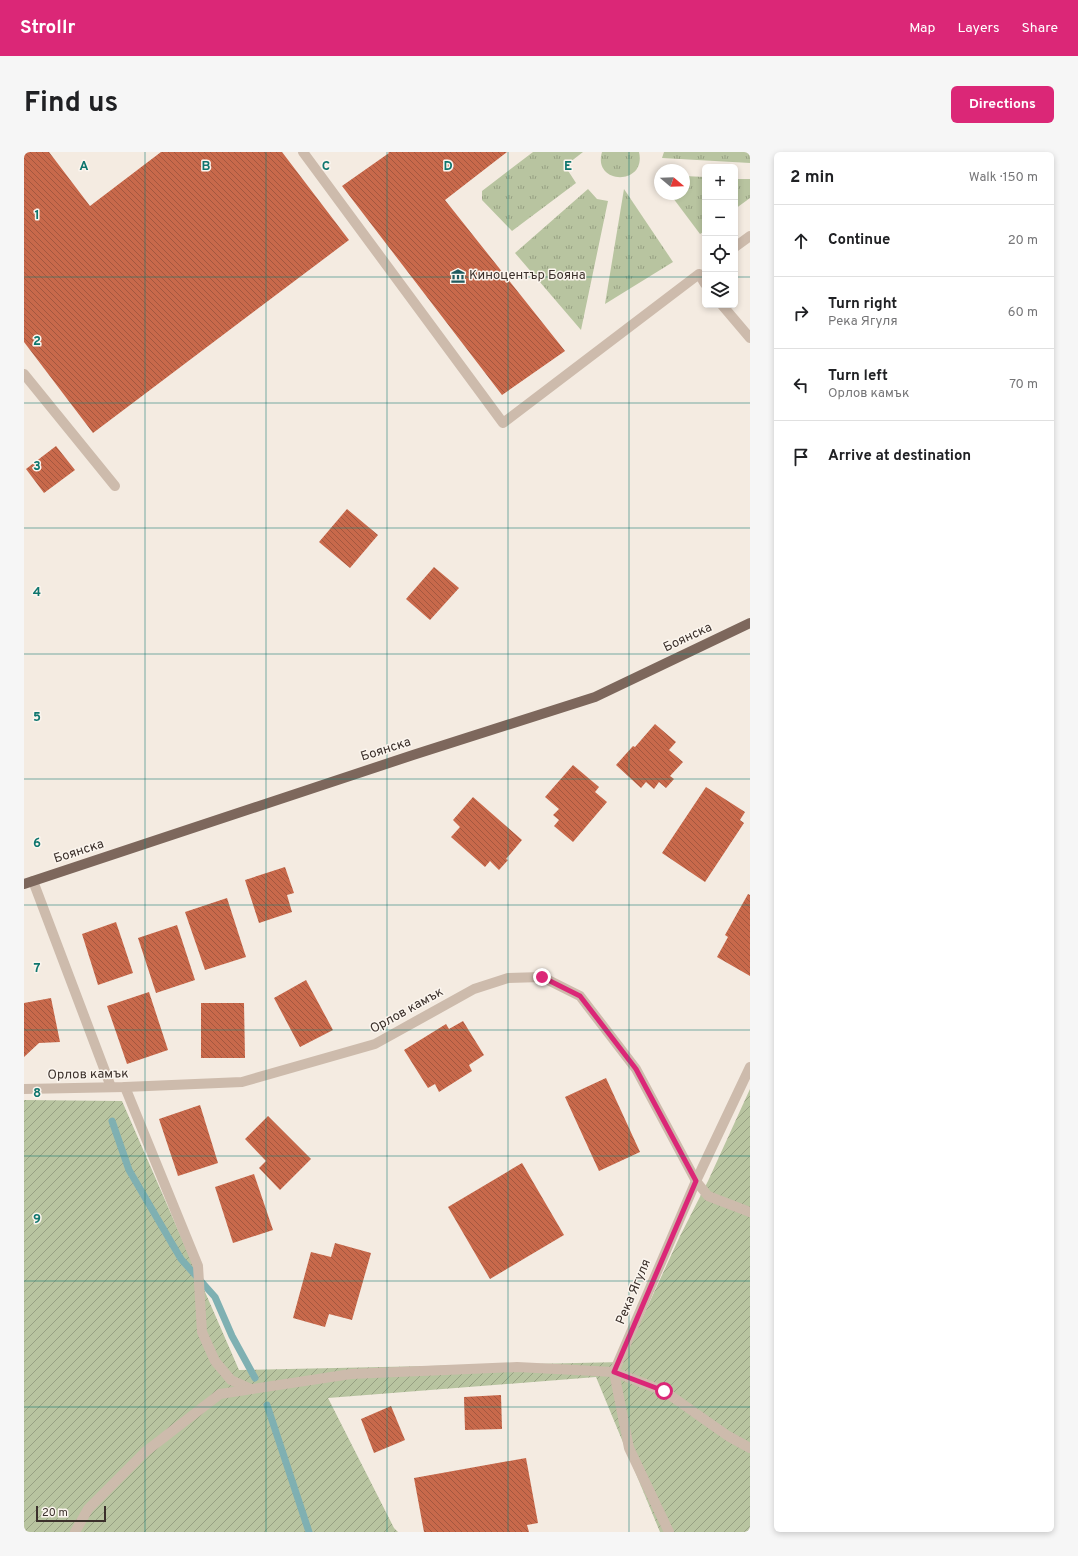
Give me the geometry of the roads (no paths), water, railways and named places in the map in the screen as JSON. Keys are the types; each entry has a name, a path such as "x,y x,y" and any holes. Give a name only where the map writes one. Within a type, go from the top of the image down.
{"main road":[{"name":"Боянска","path":"29,883 413,755 595,697 750,624"}],"street":[{"path":"303,152 503,423 702,272"},
{"path":"738,245 750,236"},
{"path":"725,308 750,338"},
{"path":"24,374 115,486"},
{"path":"29,883 111,1087"},
{"name":"Орлов камък","path":"24,1088 125,1087 242,1082 375,1044 474,989 508,978 542,977 580,996 636,1069 696,1181 708,1196 750,1212"},
{"name":"Река Ягуля","path":"614,1372 696,1181 750,1067"},
{"path":"125,1087 198,1266 202,1332 215,1361 231,1380 251,1389"},
{"path":"75,1532 88,1509 145,1452 220,1394 351,1374 517,1367 614,1372 664,1391 728,1436 750,1448"},
{"path":"614,1372 629,1448 669,1532"}],"waterway":[{"path":"112,1121 129,1170 181,1259 215,1297 232,1336 255,1378"},
{"path":"267,1405 309,1532"}],"place":[{"name":"Киноцентър Бояна","path":"458,276"}]}
